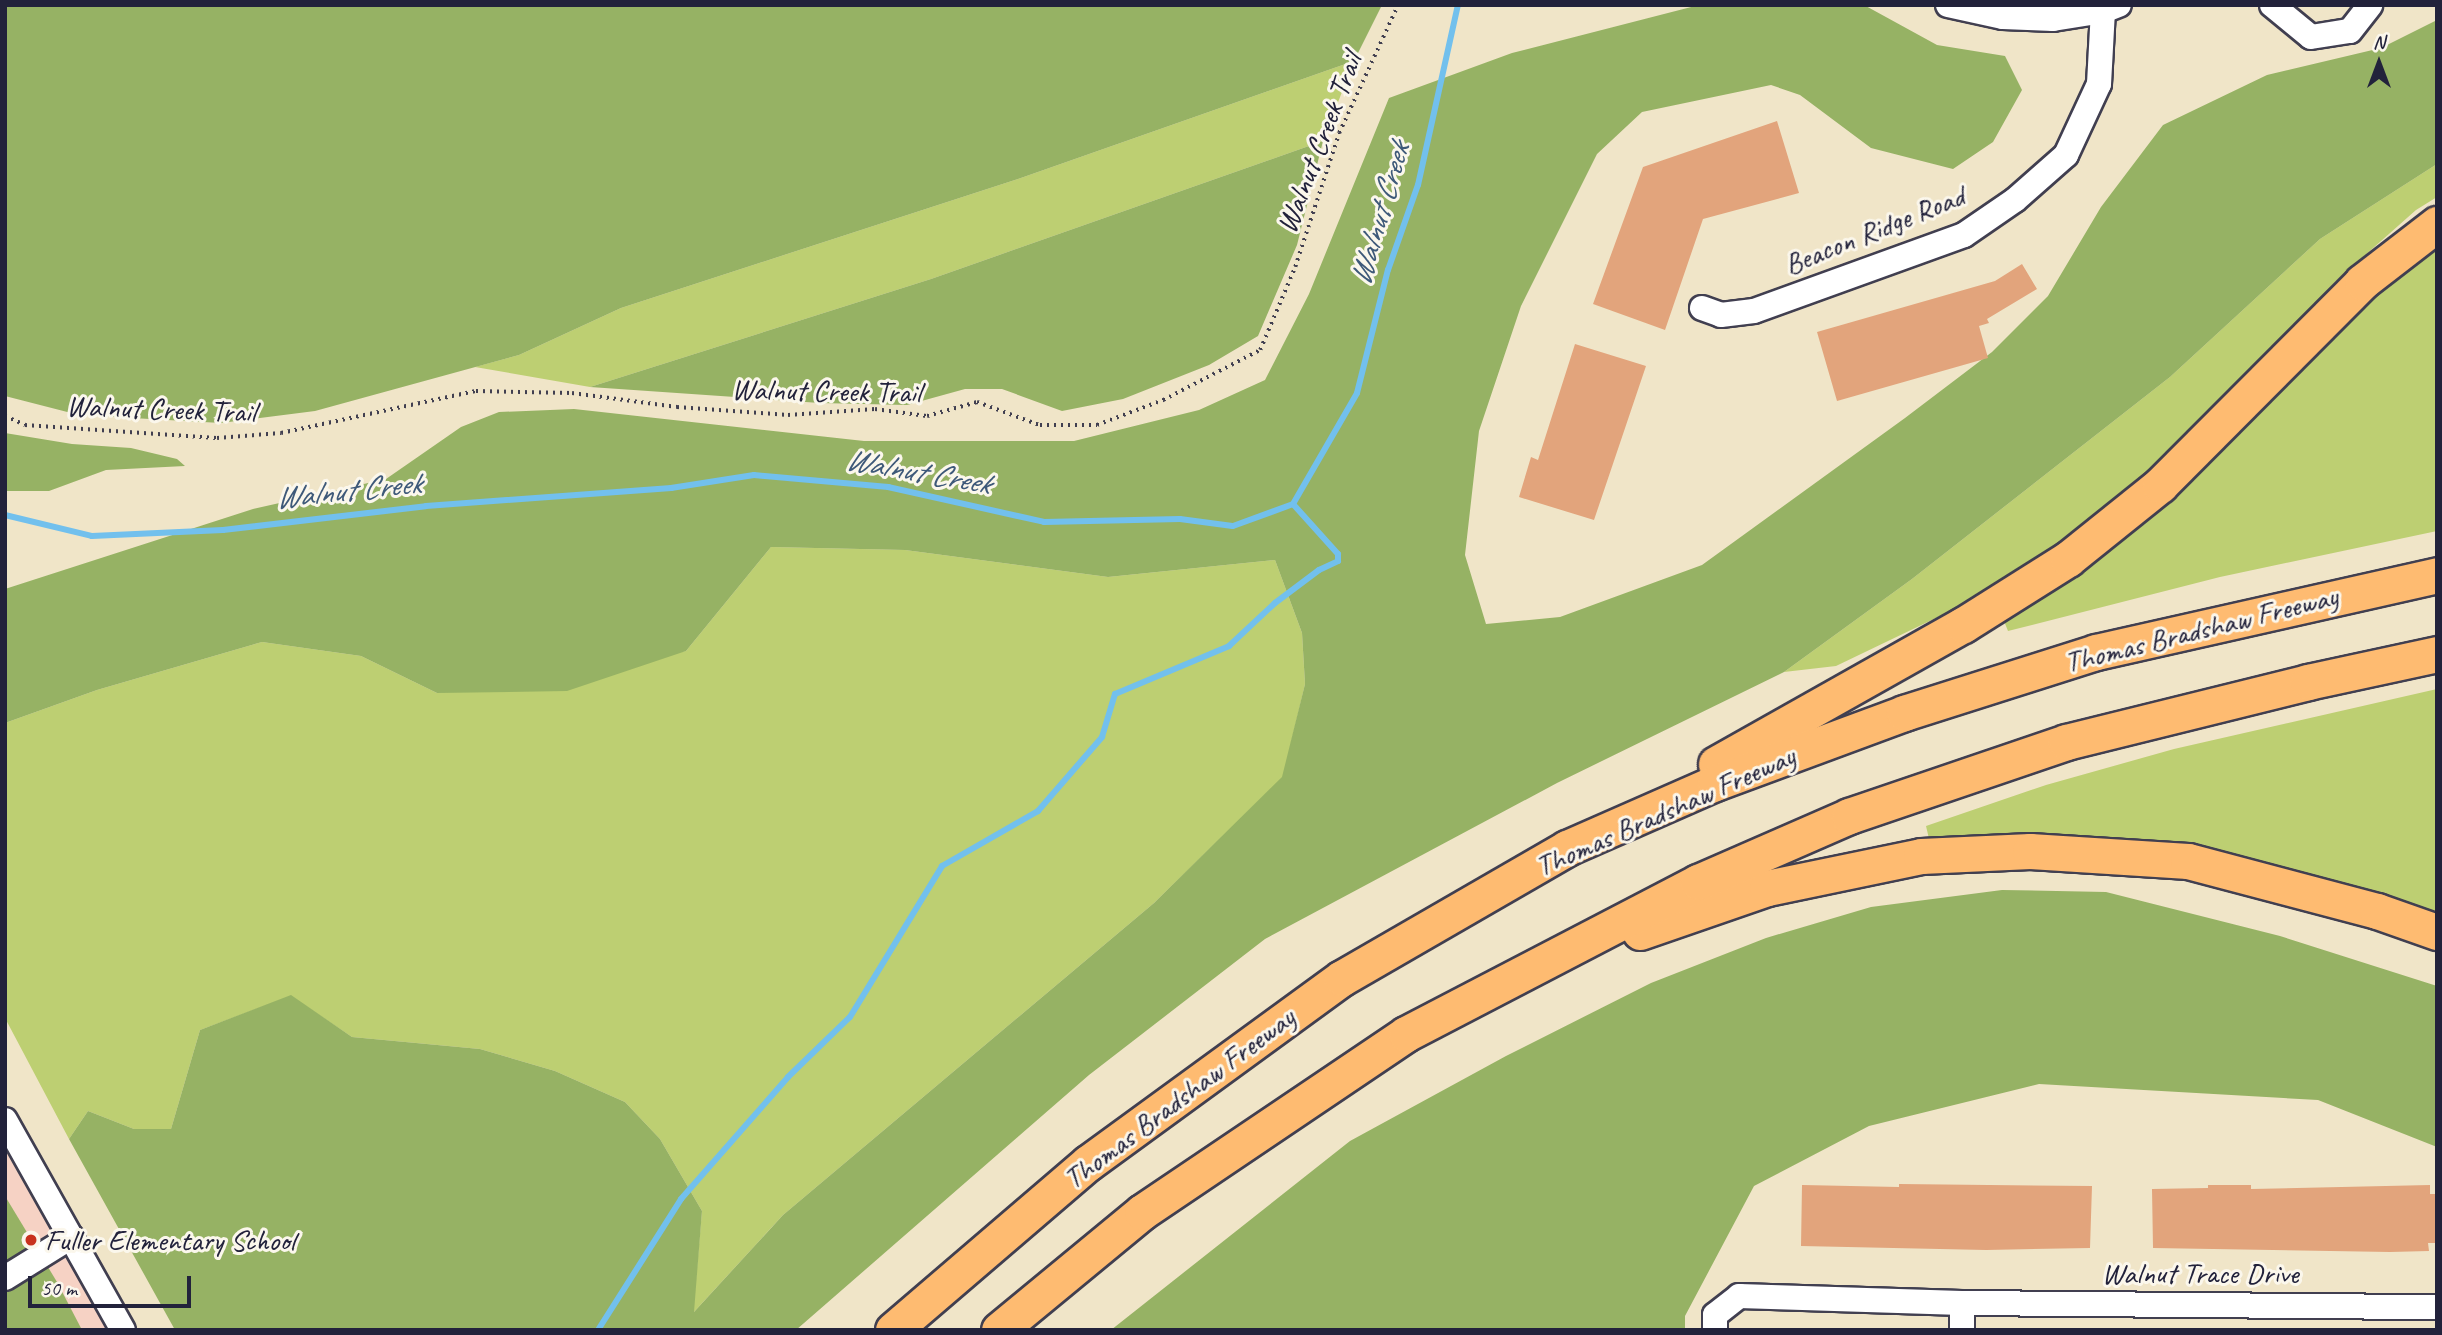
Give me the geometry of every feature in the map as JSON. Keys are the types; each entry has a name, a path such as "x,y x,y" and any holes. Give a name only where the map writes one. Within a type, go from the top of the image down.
{"highway":[{"path":"1567,848 1963,625 2068,559 2160,485 2362,282 2437,224"},
{"name":"Thomas Bradshaw Freeway","path":"893,1330 1088,1163 1342,978 1567,848 1727,778 1904,713 2096,652 2437,575"},
{"path":"999,1330 1142,1212 1406,1034 1698,882 1849,816 2066,742 2308,682 2437,654"},
{"path":"1517,974 1767,888 1921,856 2030,851 2188,861 2378,911 2437,932"}],"street":[{"path":"1948,5 2003,17 2053,19 2111,8"},
{"path":"2272,5 2311,37 2350,31 2370,5"},
{"name":"Beacon Ridge Road","path":"1702,308 1721,315 1754,311 1964,235 2015,200 2066,155 2099,85 2111,8"},
{"path":"5,1120 123,1330"},
{"path":"5,1278 71,1237"},
{"name":"Walnut Trace Drive","path":"1715,1330 1715,1315 1739,1296 1962,1303 2437,1307"},
{"path":"1962,1303 1962,1330"}],"path":[{"name":"Walnut Creek Trail","path":"5,416 25,425 217,438 281,433 476,391 572,393 677,407 788,415 875,408 927,416 977,402 1040,425 1097,425 1163,400 1260,349 1296,267 1339,133 1398,5"}],"shaded area":[{"name":"Fuller Elementary School","path":"5,1150 108,1330 5,1330"}],"green space":[{"path":"5,5 1382,5 1354,61 1018,179 621,308 519,355 315,411 221,423 79,415 5,396"},
{"path":"1699,5 1864,5 1937,45 2005,56 2022,90 1993,142 1953,169 1871,148 1800,95 1771,85 1642,112 1597,154 1521,306 1479,431 1465,555 1486,624 1560,617 1702,565 1905,418 1992,352 2048,296 2101,207 2163,125 2267,75 2381,48 2437,20 2437,164 2320,239 2170,377 1912,579 1784,672 1557,783 1265,939 1089,1075 796,1330 175,1330 69,1139 88,1111 134,1129 171,1129 200,1030 291,995 352,1037 480,1049 555,1071 625,1102 660,1139 702,1211 694,1312 783,1215 1154,903 1282,777 1305,684 1302,633 1275,560 1108,577 905,550 771,547 686,651 567,691 437,693 361,656 262,642 97,690 5,723 5,589 253,509 386,479 461,427 499,412 574,409 864,441 1074,441 1199,410 1265,380 1309,294 1389,98 1512,53"},
{"path":"1354,61 1323,141 931,279 590,387 475,367 519,355 621,308 1018,179"},
{"path":"1323,141 1297,245 1258,336 1209,365 1123,399 1062,411 1002,389 965,389 907,405 820,403 590,387 931,279"},
{"path":"2437,164 2437,197 2416,210 2337,280 2236,387 2091,525 1988,593 1836,666 1784,672 1912,579 2170,377 2320,239"},
{"path":"2437,241 2437,531 2220,577 2008,631 2002,616"},
{"path":"5,433 72,444 131,448 177,459 185,466 106,470 49,491 5,491"},
{"path":"771,547 905,550 1108,577 1275,560 1302,633 1305,684 1283,777 1154,903 783,1215 693,1313 702,1211 660,1139 625,1102 555,1071 480,1049 352,1037 291,996 200,1030 171,1129 134,1129 88,1111 69,1139 5,1018 5,723 97,690 262,642 361,656 437,693 686,651"},
{"path":"2437,689 2437,913 2261,862 2157,840 2045,836 1930,843 1926,826 2046,785 2174,749"},
{"path":"2002,890 2106,892 2280,936 2437,986 2437,1147 2318,1100 2039,1084 1869,1126 1754,1186 1685,1316 1685,1330 1111,1330 1350,1141 1506,1056 1651,983 1766,938 1871,907"},
{"path":"5,1196 57,1282 82,1330 5,1330"}],"building":[{"path":"1777,121 1799,193 1703,219 1665,330 1593,304 1643,167"},
{"path":"2022,264 2037,289 1987,319 1989,323 1979,326 1988,358 1837,401 1817,332 1995,281"},
{"path":"1575,344 1646,366 1594,520 1519,497 1531,457 1538,460"},
{"path":"1899,1184 2092,1186 2090,1248 1986,1250 1801,1246 1802,1185 1899,1187"},
{"path":"2208,1185 2251,1185 2251,1189 2430,1185 2430,1194 2437,1194 2437,1243 2428,1243 2429,1251 2390,1252 2153,1248 2152,1189 2208,1188"}],"waterway":[{"name":"Walnut Creek","path":"5,515 92,536 223,530 426,506 671,488 754,475 888,487 1044,522 1180,519 1233,526 1293,504 1357,393 1388,270 1418,185 1458,5"},
{"path":"598,1330 681,1199 788,1077 850,1017 942,866 1038,811 1102,737 1115,694 1229,646 1275,603 1319,570 1338,561 1338,554 1293,504"}],"place":[{"name":"Fuller Elementary School","path":"31,1240"}]}
